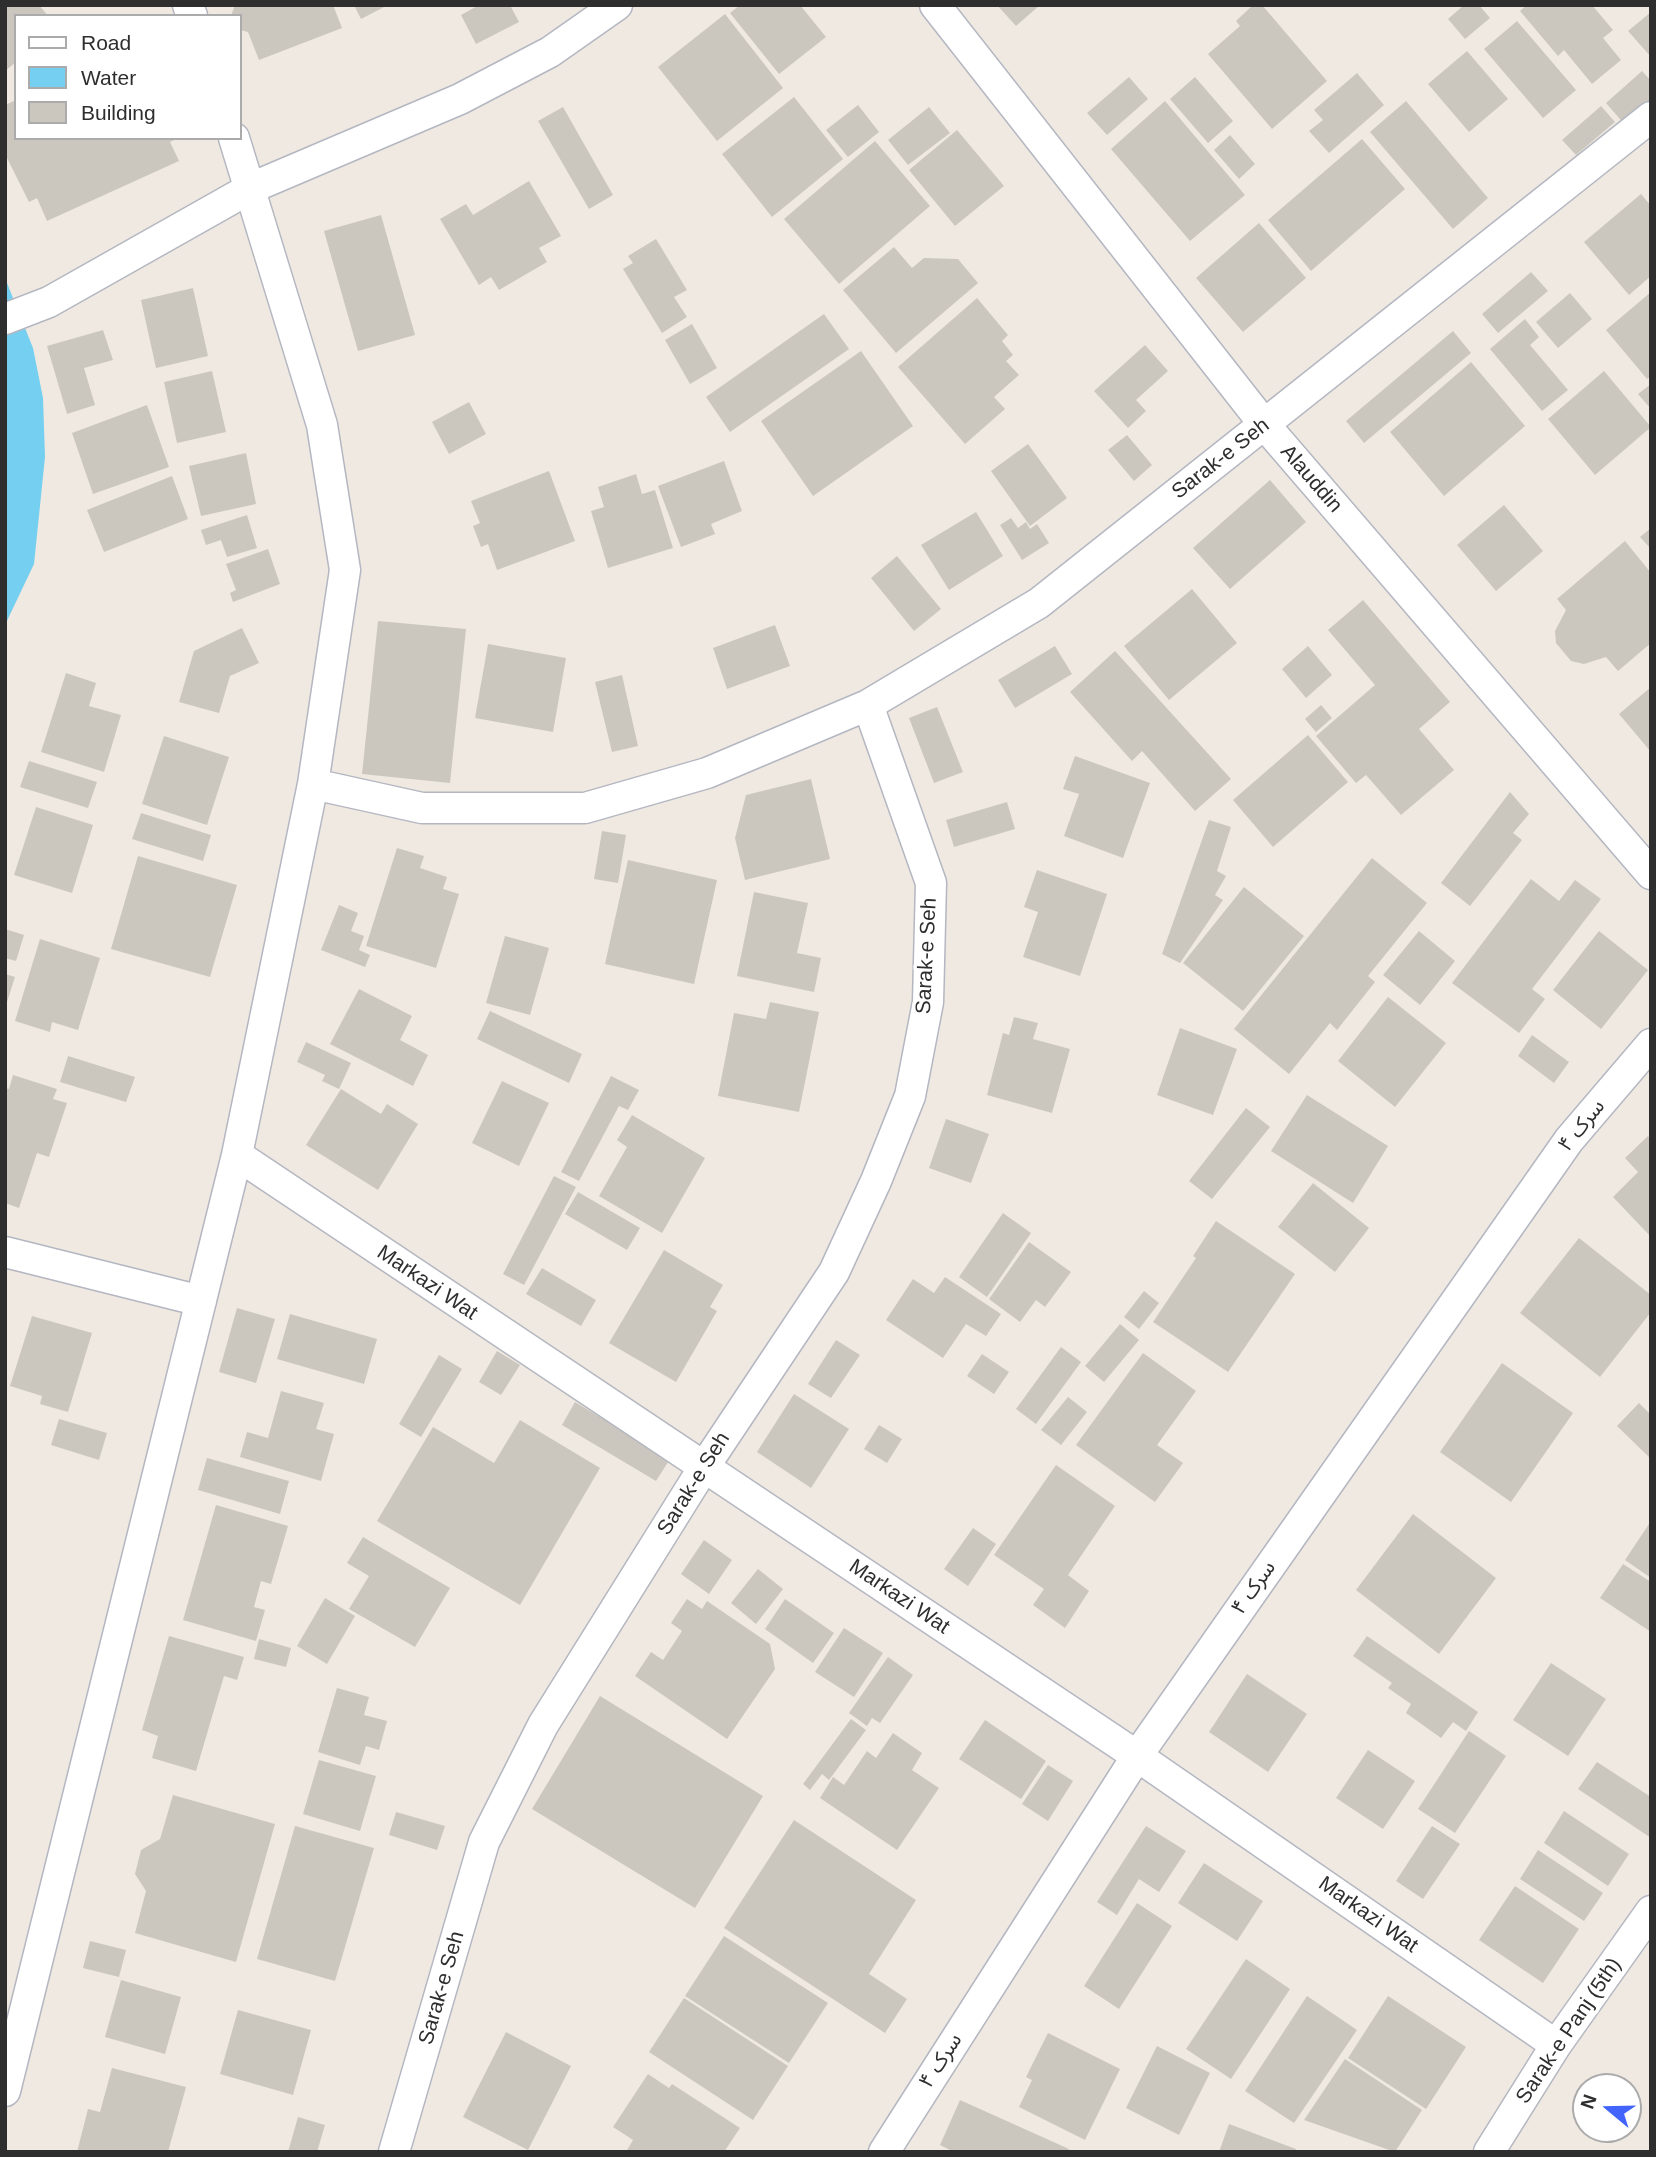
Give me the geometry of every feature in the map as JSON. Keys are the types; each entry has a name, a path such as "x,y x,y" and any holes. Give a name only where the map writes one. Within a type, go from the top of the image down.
{"street":[{"path":"5,319 49,302 251,188 460,99 550,52 617,5"},
{"name":"Alauddin","path":"934,5 1264,425 1651,873"},
{"name":"Sarak-e Seh","path":"394,2152 484,1842 543,1725 704,1467 834,1272 876,1181 910,1096 928,1002 931,883 868,705 1039,603 1651,117"},
{"path":"5,2091 237,1155 313,784 345,570 322,425 235,140"},
{"path":"313,784 422,808 585,808 707,773 868,705"},
{"name":"سرک ۴","path":"884,2152 1137,1756 1569,1140 1651,1044"},
{"name":"Markazi Wat","path":"237,1155 1137,1756 1556,2045"},
{"path":"5,1252 201,1301"},
{"name":"Sarak-e Panj (5th)","path":"1489,2152 1556,2045 1651,1911"}],"water":[{"path":"5,278 33,348 43,398 45,457 34,564 5,625"}],"building":[{"path":"5,5 39,5 46,14 14,14 14,64 5,71"},
{"path":"235,5 333,5 342,28 259,60 248,32 242,30 242,14 232,14"},
{"path":"354,5 388,5 361,19"},
{"path":"479,5 510,5 519,22 476,44 461,15"},
{"path":"740,5 800,5 826,37 779,74 730,13"},
{"path":"997,5 1040,5 1016,26"},
{"path":"1253,5 1262,5 1327,81 1272,129 1208,54 1240,26 1236,21"},
{"path":"1464,5 1479,5 1490,18 1465,39 1448,19"},
{"path":"1527,5 1592,5 1613,30 1603,38 1621,60 1592,84 1564,50 1558,56 1520,11"},
{"path":"1651,12 1651,57 1628,31"},
{"path":"725,14 783,88 717,141 658,67"},
{"path":"1517,21 1576,90 1543,118 1484,49"},
{"path":"1467,51 1508,99 1469,132 1428,84"},
{"path":"1642,71 1651,81 1651,104 1626,126 1606,103"},
{"path":"1357,73 1384,105 1329,153 1309,131 1323,120 1314,110"},
{"path":"1129,77 1148,99 1107,135 1087,113"},
{"path":"1195,77 1233,121 1208,143 1170,99"},
{"path":"794,97 843,159 772,217 722,154"},
{"path":"14,101 14,140 174,140 170,142 179,161 47,221 37,198 29,202 5,154 5,105"},
{"path":"1165,101 1245,195 1190,241 1111,149"},
{"path":"1406,101 1488,198 1453,229 1370,132"},
{"path":"858,105 879,132 848,157 826,130"},
{"path":"1601,106 1615,122 1576,155 1562,140"},
{"path":"563,107 613,195 589,209 538,121"},
{"path":"929,107 950,133 908,165 888,140"},
{"path":"957,130 1004,186 955,226 909,170"},
{"path":"1230,135 1255,164 1239,179 1214,150"},
{"path":"1362,139 1405,189 1311,271 1268,220"},
{"path":"875,141 930,206 839,284 784,219"},
{"path":"529,181 561,236 539,248 547,262 499,290 491,277 479,285 440,219 466,204 473,215"},
{"path":"1641,194 1651,206 1651,276 1629,295 1584,242"},
{"path":"381,215 415,335 358,351 324,231"},
{"path":"1259,223 1306,278 1243,332 1196,278"},
{"path":"656,239 687,290 674,297 687,317 662,333 623,269 633,263 628,256"},
{"path":"894,247 912,268 924,258 958,259 978,283 896,353 843,290"},
{"path":"1531,272 1548,291 1498,333 1482,314"},
{"path":"193,288 208,356 156,368 141,300"},
{"path":"1651,292 1651,376 1647,379 1606,330"},
{"path":"1570,293 1592,319 1558,348 1536,322"},
{"path":"977,298 1008,335 1002,341 1013,355 1006,361 1019,375 994,397 1005,409 965,444 898,367"},
{"path":"824,314 849,349 730,432 706,397"},
{"path":"1525,319 1539,337 1530,345 1568,390 1542,411 1490,349"},
{"path":"692,324 717,368 690,384 665,340"},
{"path":"103,330 113,360 84,368 95,405 67,414 47,346"},
{"path":"1453,331 1471,353 1364,443 1346,421"},
{"path":"1145,345 1168,371 1136,400 1146,411 1128,428 1094,391"},
{"path":"861,351 913,426 813,496 761,421"},
{"path":"1471,362 1525,426 1444,496 1390,432"},
{"path":"212,371 226,432 177,443 164,382"},
{"path":"1604,371 1651,427 1595,475 1548,419"},
{"path":"1651,384 1651,409 1638,394"},
{"path":"469,402 486,434 449,454 432,422"},
{"path":"147,405 169,467 93,494 72,433"},
{"path":"1127,435 1152,465 1134,481 1108,450"},
{"path":"1028,444 1067,498 1030,526 991,471"},
{"path":"246,453 256,504 201,516 189,466"},
{"path":"724,461 742,511 711,524 715,534 681,547 658,486"},
{"path":"549,471 575,541 497,570 488,544 481,547 473,526 480,523 471,501"},
{"path":"636,474 642,494 655,490 673,548 608,568 591,511 604,507 598,487"},
{"path":"172,476 188,519 104,552 87,510"},
{"path":"1270,480 1306,522 1230,589 1193,548"},
{"path":"1504,505 1543,551 1496,591 1457,545"},
{"path":"976,512 1003,556 949,590 921,545"},
{"path":"247,515 257,548 227,557 221,540 206,545 201,530"},
{"path":"1011,518 1018,528 1026,522 1030,529 1037,524 1049,543 1022,560 1000,525"},
{"path":"1651,528 1651,549 1640,537"},
{"path":"1625,541 1651,573 1651,643 1618,671 1606,657 1584,664 1571,661 1556,643 1555,631 1566,610 1557,599"},
{"path":"268,549 280,584 233,602 230,593 236,590 226,564"},
{"path":"897,556 941,609 914,631 871,578"},
{"path":"1192,589 1237,643 1169,700 1124,646"},
{"path":"1363,600 1450,702 1419,729 1454,770 1401,815 1366,775 1356,783 1316,736 1375,685 1328,630"},
{"path":"378,621 466,629 450,783 362,774"},
{"path":"775,625 790,666 727,689 713,648"},
{"path":"242,628 259,663 230,676 219,713 179,702 194,651"},
{"path":"488,644 566,658 553,732 475,718"},
{"path":"1055,646 1072,674 1015,708 998,680"},
{"path":"1308,646 1332,675 1306,698 1282,669"},
{"path":"1115,651 1231,779 1195,811 1142,751 1132,761 1070,692"},
{"path":"66,673 96,683 89,706 121,715 104,772 41,752"},
{"path":"622,675 638,746 612,752 595,682"},
{"path":"1651,687 1651,752 1619,714"},
{"path":"1321,705 1332,718 1316,732 1305,719"},
{"path":"937,707 963,772 934,783 909,718"},
{"path":"1308,735 1348,782 1273,847 1233,800"},
{"path":"164,736 229,757 207,825 142,804"},
{"path":"1075,756 1150,783 1123,858 1064,836 1079,794 1063,789"},
{"path":"29,761 97,782 88,808 20,787"},
{"path":"811,779 830,859 745,880 735,838 746,795"},
{"path":"1510,792 1529,814 1513,833 1522,840 1470,906 1441,883"},
{"path":"1007,802 1015,829 954,847 946,820"},
{"path":"36,807 93,825 72,893 14,875"},
{"path":"141,813 211,835 203,861 132,839"},
{"path":"1209,820 1231,827 1217,871 1226,876 1215,895 1223,900 1180,963 1162,954"},
{"path":"602,831 626,835 618,883 594,879"},
{"path":"397,848 424,856 420,868 447,877 443,889 459,894 436,968 366,946"},
{"path":"138,856 237,885 210,977 111,949"},
{"path":"1372,858 1427,903 1368,976 1375,982 1337,1030 1330,1023 1289,1074 1234,1029"},
{"path":"628,860 717,880 694,984 605,964"},
{"path":"1037,870 1107,894 1080,976 1023,957 1038,912 1024,907"},
{"path":"1531,879 1559,901 1575,880 1601,899 1532,989 1545,999 1519,1033 1452,983"},
{"path":"1244,887 1304,936 1243,1011 1183,963"},
{"path":"754,892 808,903 797,953 821,958 814,992 737,976"},
{"path":"339,905 358,913 351,931 364,936 359,950 370,955 365,967 321,950"},
{"path":"5,929 24,935 16,961 5,958"},
{"path":"1419,931 1455,961 1420,1005 1383,975"},
{"path":"1599,931 1648,970 1601,1029 1553,990"},
{"path":"505,936 549,948 530,1015 486,1003"},
{"path":"40,939 100,958 78,1030 52,1022 50,1032 15,1021"},
{"path":"5,974 15,977 6,1005 5,1005"},
{"path":"359,989 412,1016 400,1040 428,1055 413,1086 330,1044"},
{"path":"1388,997 1446,1043 1395,1107 1338,1061"},
{"path":"770,1002 819,1012 799,1112 718,1096 734,1013 766,1019"},
{"path":"490,1011 582,1054 569,1083 477,1039"},
{"path":"1014,1017 1038,1023 1033,1039 1070,1049 1052,1113 987,1095 1003,1033 1009,1035"},
{"path":"1180,1028 1237,1049 1213,1115 1157,1095"},
{"path":"1532,1035 1569,1062 1554,1083 1518,1056"},
{"path":"306,1042 351,1063 339,1089 322,1081 325,1075 297,1062"},
{"path":"68,1056 135,1077 126,1102 60,1082"},
{"path":"13,1075 57,1089 53,1099 67,1103 49,1157 37,1153 19,1208 5,1203 5,1088 9,1089"},
{"path":"611,1076 639,1090 628,1110 619,1106 579,1181 561,1172"},
{"path":"502,1081 549,1103 519,1166 472,1143"},
{"path":"341,1089 381,1114 387,1104 418,1124 378,1190 306,1145"},
{"path":"1307,1095 1388,1146 1353,1203 1271,1151"},
{"path":"1246,1108 1270,1127 1212,1199 1189,1181"},
{"path":"632,1115 705,1158 662,1233 599,1196 627,1147 617,1140"},
{"path":"946,1119 989,1134 971,1183 929,1168"},
{"path":"1648,1136 1651,1139 1651,1237 1613,1197 1638,1172 1625,1158"},
{"path":"554,1176 576,1187 524,1285 503,1274"},
{"path":"1313,1183 1369,1228 1335,1272 1278,1227"},
{"path":"578,1192 640,1228 627,1250 565,1214"},
{"path":"1003,1213 1031,1233 987,1297 959,1277"},
{"path":"1216,1221 1295,1274 1228,1372 1153,1322 1196,1258 1193,1256"},
{"path":"1579,1238 1651,1295 1651,1312 1600,1377 1520,1313"},
{"path":"1029,1242 1071,1272 1045,1307 1036,1300 1020,1322 989,1299"},
{"path":"664,1250 723,1285 710,1307 717,1311 676,1382 609,1343"},
{"path":"542,1268 596,1300 581,1326 526,1294"},
{"path":"945,1277 1001,1314 986,1336 966,1324 943,1358 886,1320 913,1279 934,1293"},
{"path":"1144,1291 1159,1303 1139,1329 1124,1317"},
{"path":"237,1308 275,1319 256,1383 219,1372"},
{"path":"290,1314 377,1339 364,1384 277,1359"},
{"path":"32,1316 92,1333 68,1412 40,1404 42,1396 10,1386"},
{"path":"1120,1324 1139,1340 1104,1382 1085,1366"},
{"path":"836,1340 860,1355 831,1398 808,1384"},
{"path":"1061,1347 1081,1362 1036,1424 1016,1409"},
{"path":"497,1351 520,1365 501,1395 479,1382"},
{"path":"1143,1353 1196,1391 1157,1445 1183,1463 1155,1502 1076,1445"},
{"path":"982,1354 1009,1372 994,1394 967,1376"},
{"path":"439,1355 462,1369 421,1437 399,1424"},
{"path":"1502,1363 1573,1413 1511,1502 1440,1452"},
{"path":"281,1391 324,1403 316,1429 334,1434 321,1481 240,1457 247,1432 268,1438"},
{"path":"794,1394 849,1429 811,1488 757,1452"},
{"path":"1068,1397 1087,1412 1061,1445 1041,1430"},
{"path":"575,1402 670,1459 656,1481 562,1425"},
{"path":"1639,1403 1651,1415 1651,1459 1617,1426"},
{"path":"59,1419 107,1433 99,1460 51,1445"},
{"path":"520,1420 600,1468 520,1605 377,1521 433,1427 494,1463"},
{"path":"879,1425 902,1439 887,1463 864,1449"},
{"path":"207,1458 289,1481 280,1514 198,1490"},
{"path":"1056,1465 1115,1506 1068,1575 1089,1591 1065,1628 1033,1605 1044,1589 994,1555"},
{"path":"216,1505 288,1526 271,1584 261,1581 254,1607 265,1610 256,1641 183,1620"},
{"path":"1413,1514 1496,1578 1439,1654 1356,1590"},
{"path":"1651,1521 1651,1578 1625,1560"},
{"path":"973,1528 996,1544 968,1586 944,1569"},
{"path":"363,1537 450,1588 415,1647 349,1609 369,1576 347,1563"},
{"path":"704,1540 732,1560 709,1594 681,1574"},
{"path":"1623,1564 1651,1582 1651,1632 1600,1598"},
{"path":"758,1569 783,1589 756,1624 731,1603"},
{"path":"325,1598 355,1616 327,1664 297,1646"},
{"path":"687,1599 702,1609 707,1601 770,1644 775,1669 727,1739 635,1676 651,1652 663,1660 682,1631 671,1623"},
{"path":"785,1599 834,1633 813,1663 765,1629"},
{"path":"844,1628 883,1653 854,1697 815,1672"},
{"path":"169,1636 244,1657 237,1680 224,1676 196,1771 152,1758 158,1736 142,1730"},
{"path":"1367,1636 1478,1712 1466,1731 1453,1722 1441,1738 1406,1713 1411,1704 1388,1688 1392,1683 1353,1656"},
{"path":"259,1639 291,1648 286,1667 254,1659"},
{"path":"888,1657 913,1675 880,1723 872,1718 867,1726 849,1713"},
{"path":"1551,1663 1606,1699 1568,1756 1513,1720"},
{"path":"1247,1674 1307,1714 1268,1772 1209,1732"},
{"path":"337,1688 369,1697 364,1715 387,1721 379,1750 366,1746 360,1765 318,1752"},
{"path":"600,1696 763,1796 695,1908 532,1809"},
{"path":"851,1719 866,1730 829,1780 822,1774 810,1790 803,1784"},
{"path":"985,1720 1046,1761 1021,1799 959,1759"},
{"path":"1469,1731 1506,1756 1455,1833 1418,1809"},
{"path":"893,1733 922,1753 912,1770 939,1788 897,1850 820,1798 833,1777 844,1785 867,1751 876,1758"},
{"path":"1368,1750 1415,1781 1383,1829 1336,1798"},
{"path":"319,1760 376,1776 360,1831 303,1814"},
{"path":"1597,1762 1651,1797 1651,1838 1578,1789"},
{"path":"1048,1765 1073,1781 1048,1821 1022,1804"},
{"path":"173,1795 275,1824 236,1962 135,1933 146,1891 135,1874 141,1850 160,1839"},
{"path":"1564,1811 1629,1854 1608,1886 1544,1843"},
{"path":"396,1812 445,1826 437,1850 389,1835"},
{"path":"794,1820 916,1900 869,1974 907,1999 885,2033 724,1928"},
{"path":"295,1826 374,1848 335,1981 257,1959"},
{"path":"1146,1826 1186,1851 1159,1892 1139,1879 1117,1915 1097,1902"},
{"path":"1432,1826 1460,1844 1423,1899 1396,1881"},
{"path":"1538,1850 1603,1893 1584,1921 1520,1879"},
{"path":"1204,1863 1263,1901 1237,1941 1178,1903"},
{"path":"1515,1886 1579,1929 1543,1983 1479,1940"},
{"path":"1137,1903 1172,1926 1119,2009 1084,1986"},
{"path":"724,1936 828,2003 789,2063 685,1996"},
{"path":"90,1941 126,1950 119,1977 83,1968"},
{"path":"1246,1959 1290,1989 1231,2079 1186,2049"},
{"path":"121,1980 181,1997 165,2054 105,2037"},
{"path":"1307,1996 1357,2030 1294,2123 1245,2091"},
{"path":"1388,1996 1466,2047 1426,2109 1348,2058"},
{"path":"684,1998 788,2066 753,2120 649,2052"},
{"path":"238,2010 311,2030 293,2095 220,2074"},
{"path":"506,2032 571,2066 528,2150 463,2117"},
{"path":"1048,2033 1120,2069 1085,2140 1019,2107 1032,2080 1026,2077"},
{"path":"1157,2046 1210,2073 1179,2135 1126,2108"},
{"path":"1345,2059 1422,2110 1395,2152 1304,2120"},
{"path":"112,2068 186,2087 168,2152 77,2152 88,2109 100,2112"},
{"path":"648,2074 669,2088 672,2084 740,2128 724,2152 626,2152 633,2140 613,2127"},
{"path":"960,2100 1069,2149 1068,2152 954,2152 940,2145"},
{"path":"298,2117 325,2125 317,2152 288,2152"},
{"path":"1229,2124 1296,2149 1295,2152 1219,2152"}]}
